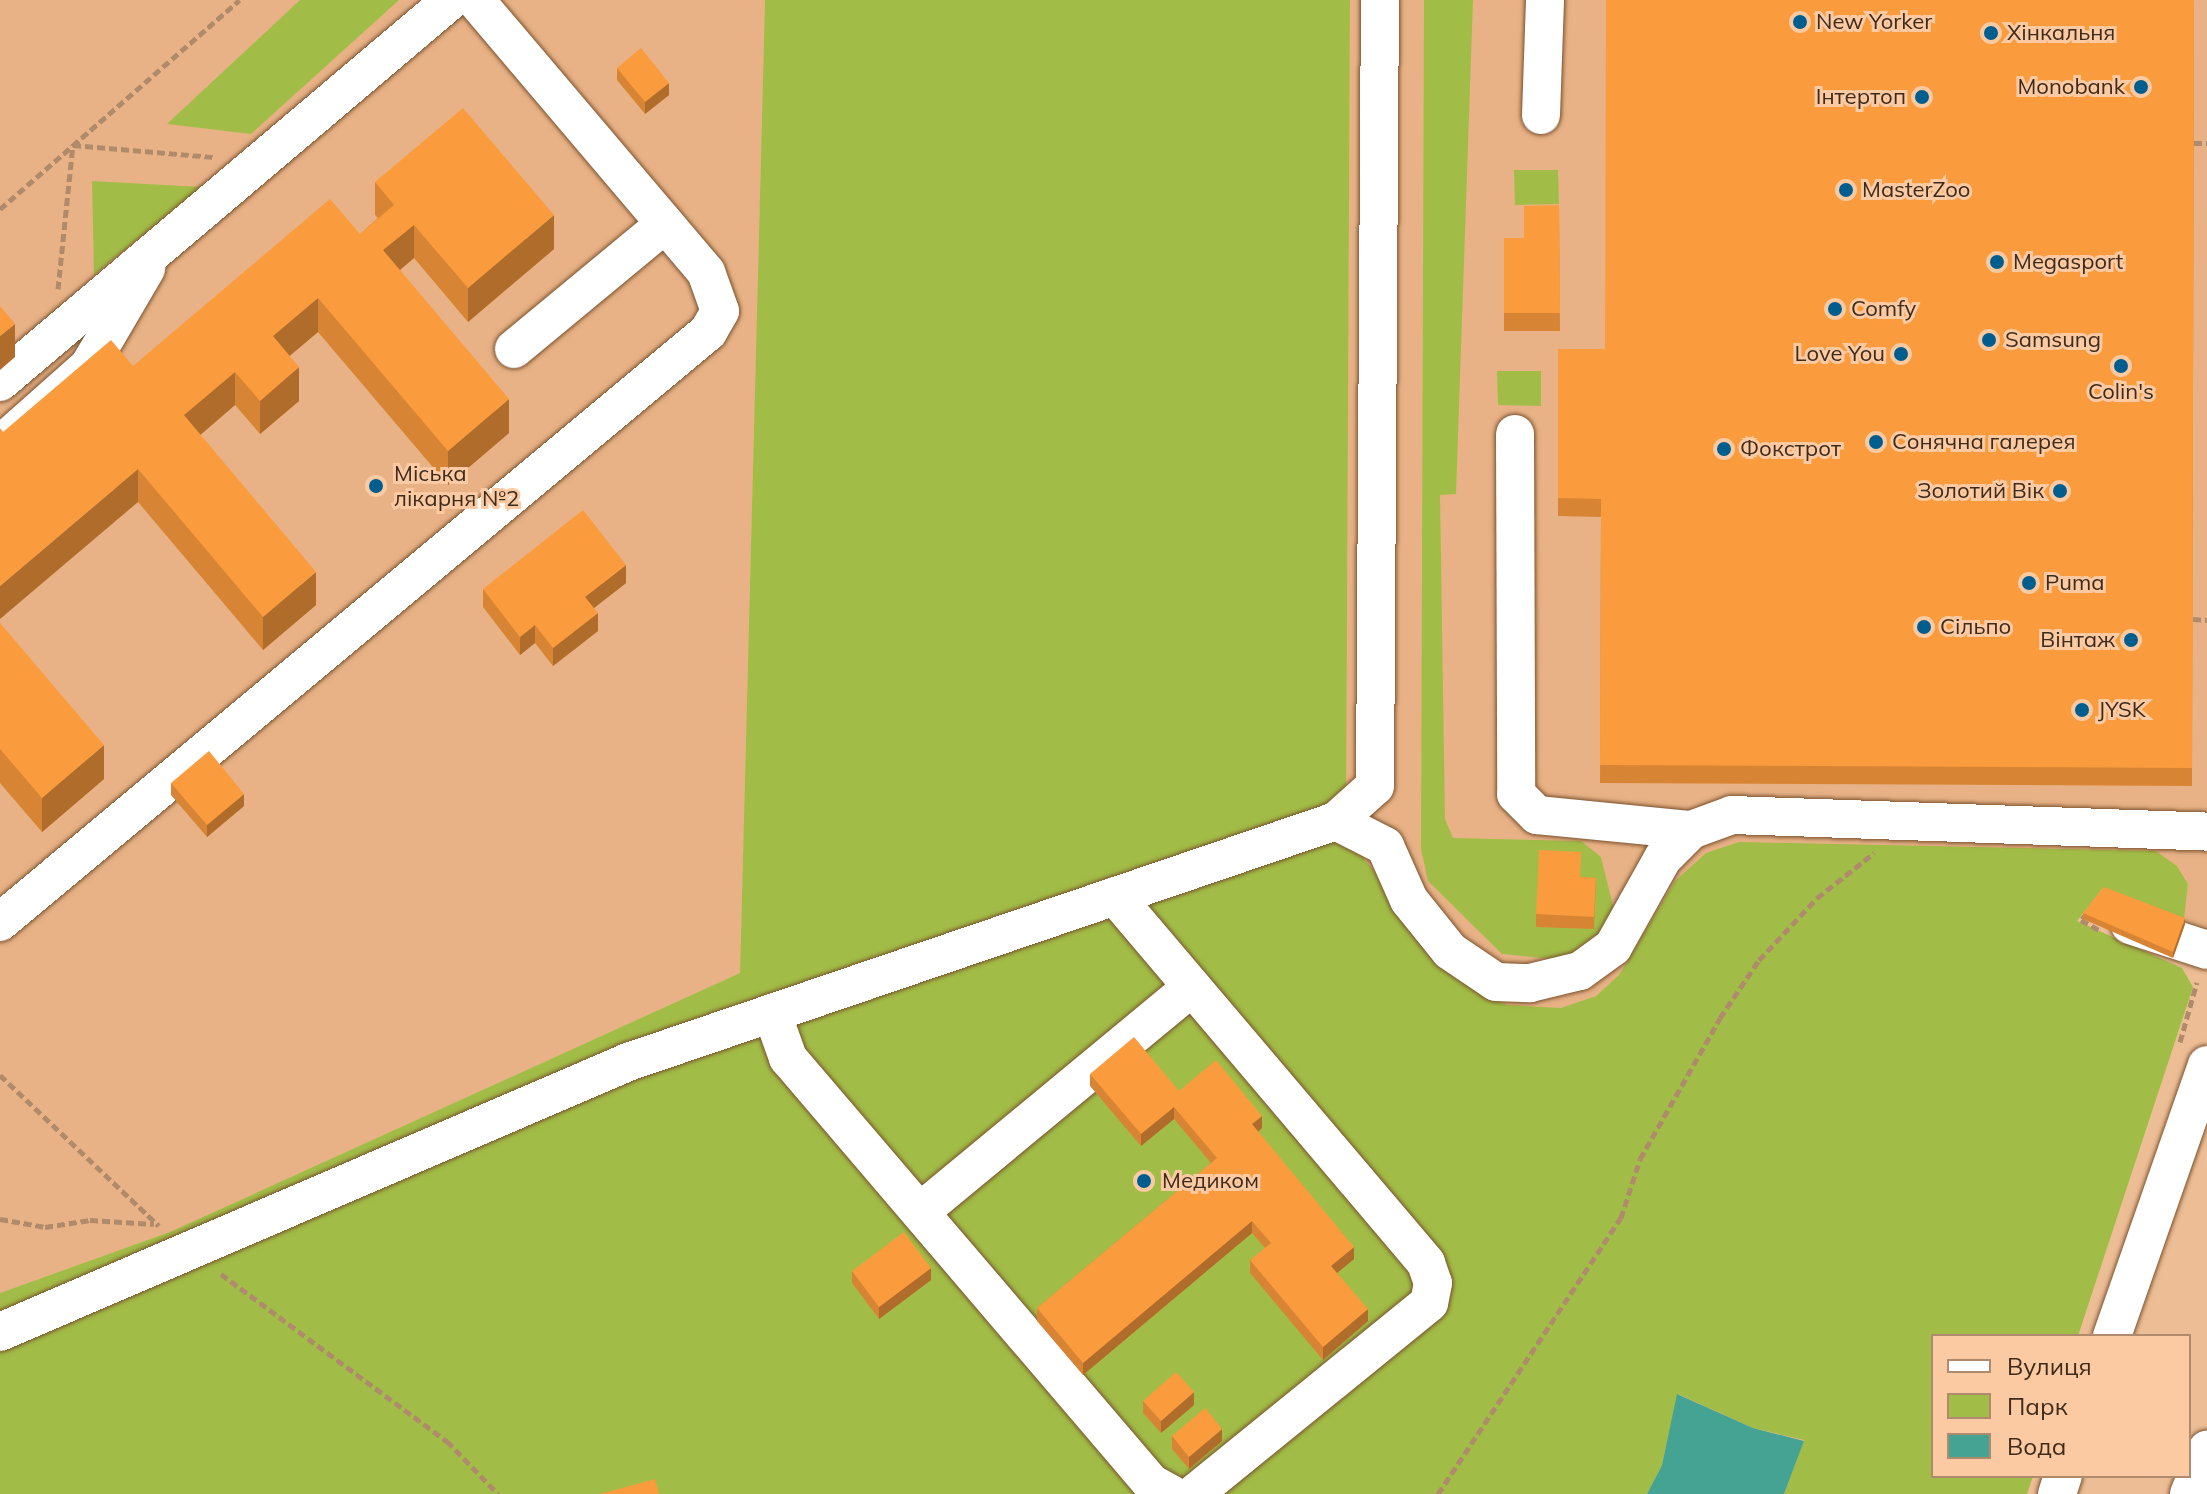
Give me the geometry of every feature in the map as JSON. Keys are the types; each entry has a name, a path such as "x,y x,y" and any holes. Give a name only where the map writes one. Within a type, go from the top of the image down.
{"lane":[{"path":"0,382 451,0"},
{"path":"0,922 708,332 720,311 718,292 665,224 475,0"},
{"path":"0,1332 628,1062 1336,821 1375,786 1380,0"},
{"path":"1541,115 1545,0"},
{"path":"514,349 665,224"},
{"path":"0,445 89,366 157,249"},
{"path":"1515,434 1516,794 1537,815 1691,830"},
{"path":"1336,821 1385,846 1409,900 1450,951 1496,982 1530,983 1580,971 1613,947 1663,858 1691,830 1732,815 2207,832"},
{"path":"1115,896 1426,1263 1433,1283 1429,1303 1194,1494"},
{"path":"2102,915 2199,962"},
{"path":"920,1212 1192,987"},
{"path":"772,1013 788,1058 1151,1483 1171,1494"},
{"path":"2113,1334 2192,1058"},
{"path":"2189,1494 2207,1450"}],"path":[{"path":"0,209 240,0"},
{"path":"2194,143 2207,143"},
{"path":"73,145 263,161"},
{"path":"54,337 73,145"},
{"path":"2193,619 2207,620"},
{"path":"1438,1494 1621,1218 1640,1159 1759,960 1817,898 1911,822"},
{"path":"2192,1058 2199,962"},
{"path":"0,1075 155,1224 447,1441 498,1494"},
{"path":"0,1219 45,1227 90,1220 155,1224"}],"shaded area":[{"name":"Міська лікарня №2","path":"0,0 765,0 740,973 170,1232 0,1293"},
{"path":"1350,0 2207,0 2207,927 2184,920 2188,884 1675,881 1619,975 1596,996 1561,1009 1507,1005 1462,982 1362,856 1346,848"}],"green space":[{"path":"300,0 399,0 251,134 167,124"},
{"path":"765,0 1350,0 1346,847 1362,856 1462,982 1507,1005 1561,1008 1596,996 1619,975 1675,881 1706,853 1739,842 2156,851 2177,866 2188,884 2184,920 2103,888 2077,921 2182,968 2193,987 2079,1334 1931,1334 1931,1478 2032,1478 2027,1494 1784,1494 1804,1440 1753,1428 1678,1394 1662,1465 1647,1494 0,1494 0,1293 170,1232 740,973"},
{"path":"1424,0 1473,0 1456,494 1440,495 1445,819 1453,838 1581,841 1601,857 1614,910 1606,934 1564,960 1502,954 1428,881 1421,849"},
{"path":"1514,170 1558,170 1559,204 1515,205"},
{"path":"92,181 201,187 94,275"},
{"path":"1497,371 1541,371 1541,406 1498,405"}],"water":[{"path":"1677,1394 1753,1428 1804,1441 1784,1494 1647,1494 1662,1465"}],"building":[{"name":"Сонячна галерея","path":"1606,0 2194,0 2192,768 1600,765 1601,499 1558,498 1558,349 1605,349"},
{"path":"641,48 669,83 645,102 617,68"},
{"path":"463,108 554,215 468,288 414,225 383,250 509,399 448,451 318,298 273,336 299,367 260,401 235,372 184,415 316,572 263,617 138,469 0,586 0,428 3,432 111,340 133,366 330,199 360,234 394,205 375,182"},
{"path":"1559,205 1560,313 1504,313 1504,238 1524,238 1524,206"},
{"path":"0,306 15,324 0,336"},
{"path":"583,510 626,565 585,597 598,613 553,648 535,625 520,637 483,589"},
{"path":"0,623 104,745 42,798 0,749"},
{"path":"209,751 244,794 207,825 171,783"},
{"path":"1539,850 1581,852 1580,877 1596,878 1594,917 1536,914"},
{"path":"2104,887 2185,918 2173,952 2083,913"},
{"name":"Медиком","path":"1134,1037 1179,1091 1216,1060 1262,1116 1252,1124 1354,1247 1331,1266 1368,1309 1323,1347 1250,1260 1271,1243 1252,1221 1083,1363 1037,1308 1217,1158 1174,1107 1141,1134 1090,1074"},
{"path":"904,1232 931,1268 879,1307 852,1271"},
{"path":"1176,1372 1194,1392 1161,1421 1143,1401"},
{"path":"1205,1408 1222,1429 1189,1457 1172,1436"},
{"path":"655,1479 659,1494 600,1494"}],"place":[{"name":"New Yorker","path":"1800,22"},
{"name":"Хінкальня","path":"1991,33"},
{"name":"Monobank","path":"2141,87"},
{"name":"Інтертоп","path":"1922,97"},
{"name":"MasterZoo","path":"1846,190"},
{"name":"Megasport","path":"1997,262"},
{"name":"Comfy","path":"1835,309"},
{"name":"Samsung","path":"1989,340"},
{"name":"Love You","path":"1901,354"},
{"name":"Colin's","path":"2121,366"},
{"name":"Сонячна галерея","path":"1876,442"},
{"name":"Фокстрот","path":"1724,449"},
{"name":"Міська лікарня №2","path":"376,486"},
{"name":"Золотий Вік","path":"2060,491"},
{"name":"Puma","path":"2029,583"},
{"name":"Сільпо","path":"1924,627"},
{"name":"Вінтаж","path":"2131,640"},
{"name":"JYSK","path":"2082,710"},
{"name":"Медиком","path":"1144,1181"}]}
